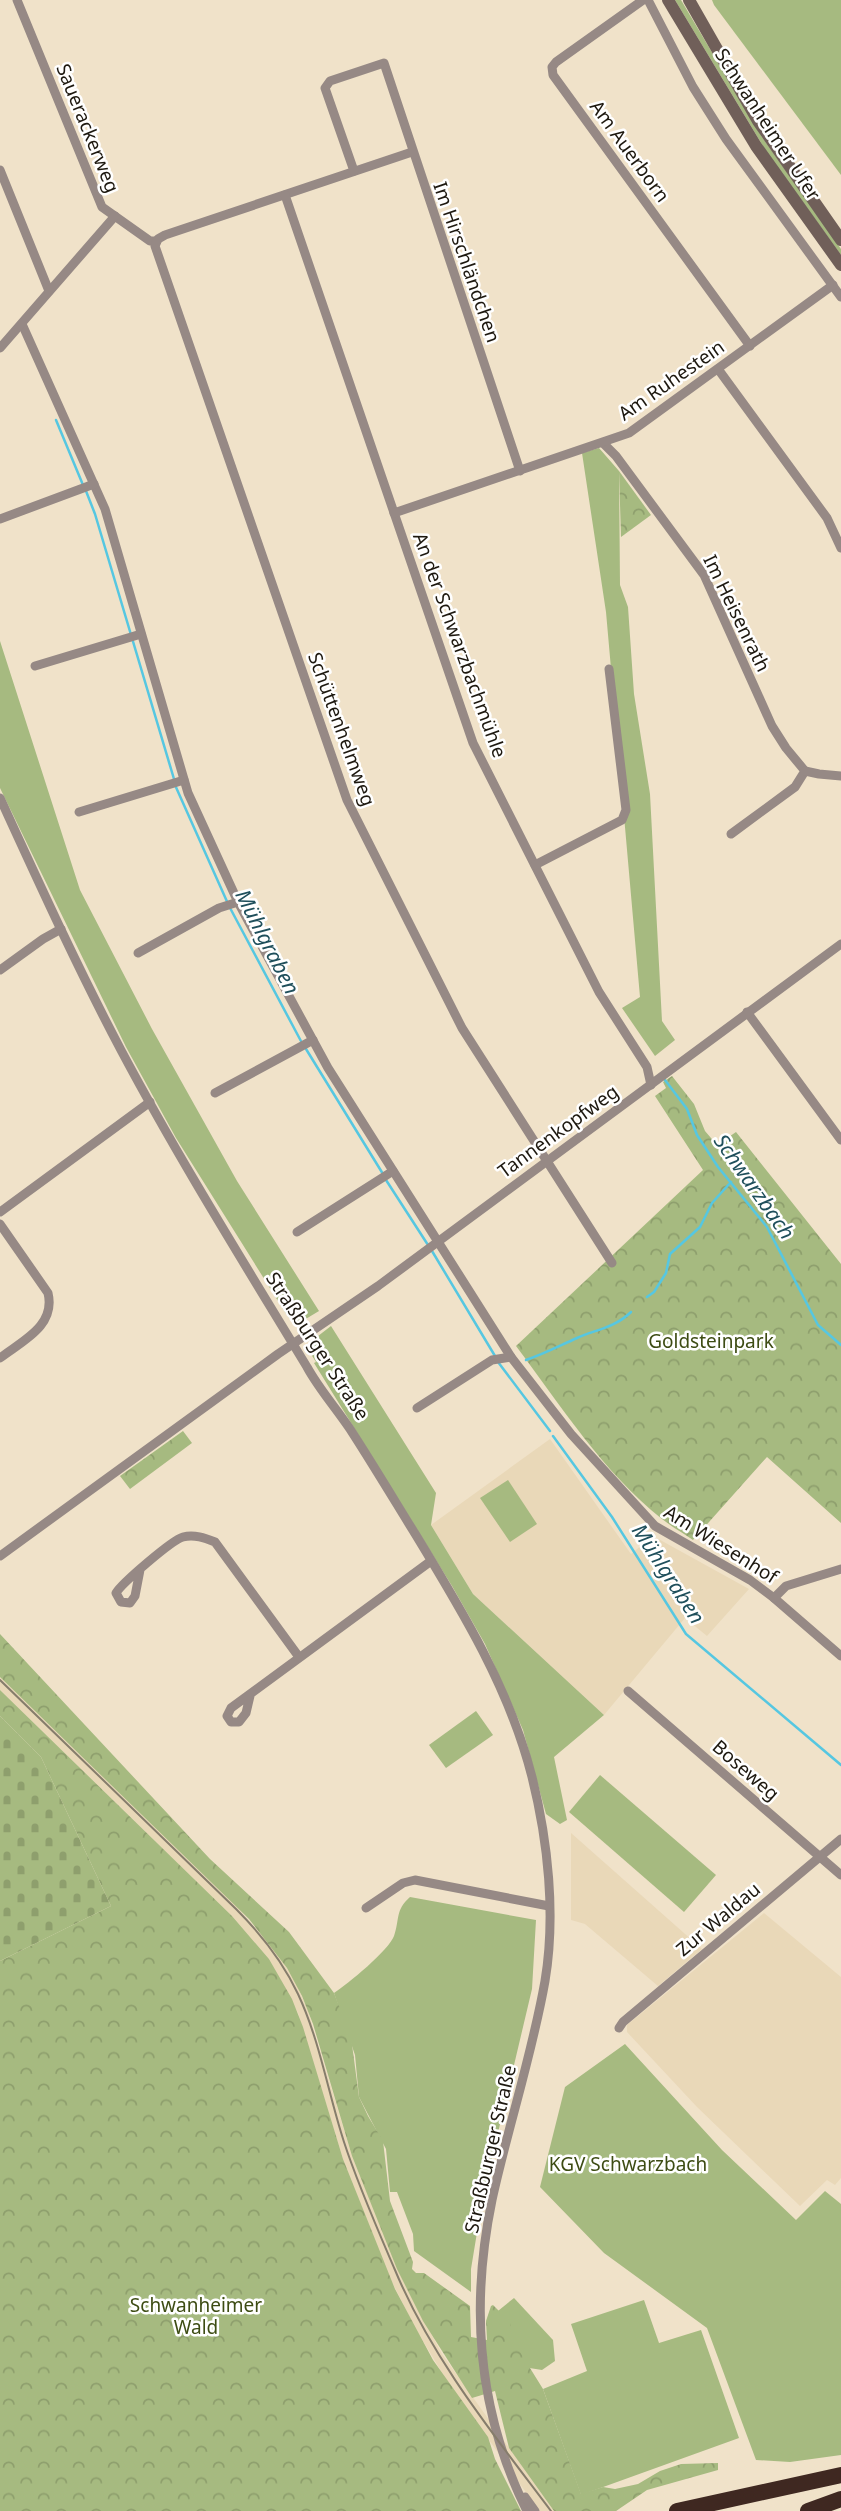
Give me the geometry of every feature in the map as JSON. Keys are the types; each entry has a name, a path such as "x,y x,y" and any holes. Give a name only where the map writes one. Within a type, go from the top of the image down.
{"highway":[{"path":"677,2511 841,2475"},
{"path":"808,2511 841,2499"}],"main road":[{"name":"Schwanheimer Ufer","path":"668,0 756,146 841,265"},
{"name":"Schwanheimer Ufer","path":"689,0 764,130 841,240"}],"street":[{"name":"Sauerackerweg","path":"17,0 102,207 156,243"},
{"path":"645,0 693,87 726,139 841,298"},
{"name":"Am Auerborn","path":"645,0 556,62 552,67 553,75 750,346"},
{"name":"Im Hirschländchen","path":"354,172 325,88 330,81 384,63 520,471"},
{"path":"156,243 165,235 412,152"},
{"path":"0,170 49,291"},
{"name":"An der Schwarzbachmühle","path":"285,195 473,743 598,992 647,1067 651,1085"},
{"path":"0,348 114,216"},
{"name":"Schüttenhelmweg","path":"156,243 347,800 462,1028 612,1263"},
{"name":"Am Ruhestein","path":"394,513 629,433 832,285"},
{"name":"Am Wiesenhof","path":"22,324 105,509 178,782 307,1043 328,1068 391,1172 438,1240 511,1357 571,1434 654,1526 750,1580 841,1656"},
{"path":"718,369 827,518 841,548"},
{"name":"Im Heisenrath","path":"603,443 616,456 704,575 772,726 805,771"},
{"path":"0,519 92,485"},
{"path":"35,666 139,635"},
{"path":"535,865 622,820 626,810 608,669"},
{"path":"731,834 795,787 805,771 841,775"},
{"path":"79,812 178,782"},
{"name":"Straßburger Straße","path":"0,798 121,1050 316,1383 350,1430 431,1560 482,1652 523,1746 542,1825 549,1906 545,1982 493,2195 479,2330 484,2376 501,2444 527,2511"},
{"path":"0,812 10,819"},
{"path":"138,953 219,908 224,909 236,903"},
{"path":"0,970 61,929"},
{"name":"Tannenkopfweg","path":"0,1556 293,1344 378,1286 841,944"},
{"path":"747,1012 841,1140"},
{"path":"215,1093 307,1043"},
{"path":"0,1212 150,1102"},
{"path":"297,1232 391,1172"},
{"path":"0,1224 48,1293 51,1304 49,1315 43,1324 0,1358"},
{"path":"418,1408 492,1360 511,1357"},
{"path":"140,1570 181,1537 199,1536 215,1542 299,1657"},
{"path":"250,1696 431,1560"},
{"path":"774,1598 786,1586 841,1569"},
{"name":"Boseweg","path":"628,1691 841,1875"},
{"name":"Zur Waldau","path":"619,2028 622,2022 841,1839"},
{"path":"366,1908 403,1883 415,1880 549,1906"},
{"name":"Straßburger Straße","path":"514,2481 535,2511"}],"shaded area":[{"path":"550,1439 631,1554 653,1536 749,1589 707,1636 685,1618 604,1715 473,1594 431,1525"},
{"path":"0,1677 238,1908 277,1953 295,1981 308,2011 352,2156 404,2283 442,2354 554,2511 539,2511 444,2376 414,2326 389,2276 343,2159 298,2013 269,1959 232,1916 0,1690"},
{"path":"571,1833 702,1949 658,1986 585,1924 571,1920"},
{"path":"764,1913 841,1977 841,2178 835,2185 827,2180 800,2206 697,2107 627,2032 627,2025"}],"green space":[{"path":"675,0 681,0 762,137 841,249 841,255 766,151"},
{"path":"712,0 841,0 841,175 714,5"},
{"path":"599,448 619,471 620,585 628,607 634,694 650,794 662,1021 675,1040 655,1056 622,1008 640,997 606,612 582,453"},
{"path":"619,471 651,515 621,537"},
{"path":"0,641 80,890 152,1029 237,1181 319,1311 299,1323 288,1317 176,1138 126,1047 0,788"},
{"name":"Goldsteinpark","path":"672,1076 694,1104 705,1131 717,1145 736,1132 841,1264 841,1523 767,1457 693,1540 662,1519 621,1481 584,1437 516,1346 703,1170 655,1096 666,1088 663,1082"},
{"path":"331,1326 436,1493 431,1525 473,1594 604,1715 554,1757 567,1820 560,1824 546,1814 523,1730 485,1644 314,1363 316,1362 309,1351 309,1343"},
{"path":"183,1431 192,1443 130,1489 120,1476"},
{"path":"508,1480 537,1524 510,1542 480,1498"},
{"path":"0,1634 210,1859 289,1932 334,1993 351,2037 359,2097 383,2141 390,2201 413,2262 412,2269 416,2273 424,2273 470,2306 471,2337 487,2340 486,2321 493,2305 510,2322 512,2339 543,2389 581,2494 603,2487 615,2489 638,2484 660,2471 681,2464 718,2463 718,2470 647,2490 616,2511 554,2511 509,2448 495,2391 472,2398 423,2321 397,2269 352,2156 313,2024 287,1968 249,1919 0,1677"},
{"name":"Schwanheimer Wald","path":"0,1690 232,1916 269,1959 292,1999 303,2027 343,2159 395,2289 433,2360 488,2437 495,2459 521,2511 0,2511 0,1961 111,1906 41,1757 0,1716"},
{"path":"476,1711 493,1735 446,1768 429,1745"},
{"path":"0,1716 41,1757 111,1906 0,1961"},
{"path":"600,1775 716,1875 684,1912 569,1812"},
{"path":"410,1897 536,1920 532,1989 483,2196 471,2269 471,2292 414,2251 413,2234 397,2192 390,2192 386,2149 359,2097 355,2055 334,1993 391,1942 400,1911"},
{"name":"KGV Schwarzbach","path":"625,2044 722,2150 796,2220 825,2191 841,2204 841,2455 790,2462 756,2460 707,2328 604,2253 540,2187 565,2087"},
{"path":"514,2298 553,2340 555,2361 542,2370 523,2367 493,2315"},
{"path":"644,2300 659,2343 701,2330 739,2438 581,2495 543,2389 587,2371 571,2324"}],"waterway":[{"name":"Mühlgraben","path":"56,420 83,485"},
{"name":"Mühlgraben","path":"86,491 174,779"},
{"name":"Mühlgraben","path":"175,785 229,906 302,1043"},
{"name":"Mühlgraben","path":"306,1049 383,1174"},
{"name":"Schwarzbach","path":"665,1080 687,1109 697,1135 718,1167 767,1227 818,1325 841,1345"},
{"name":"Mühlgraben","path":"386,1180 428,1245"},
{"path":"647,1297 654,1292 666,1273 670,1254 700,1227 712,1203 731,1182"},
{"name":"Mühlgraben","path":"432,1251 495,1356"},
{"path":"526,1360 612,1325 631,1312"},
{"name":"Mühlgraben","path":"498,1362 550,1431"},
{"name":"Mühlgraben","path":"553,1436 612,1517 686,1634 841,1765"}],"tram line":[{"path":"0,1680 236,1909 263,1938 278,1960 306,2012 349,2158 410,2303 427,2335 486,2425 551,2511"}]}
